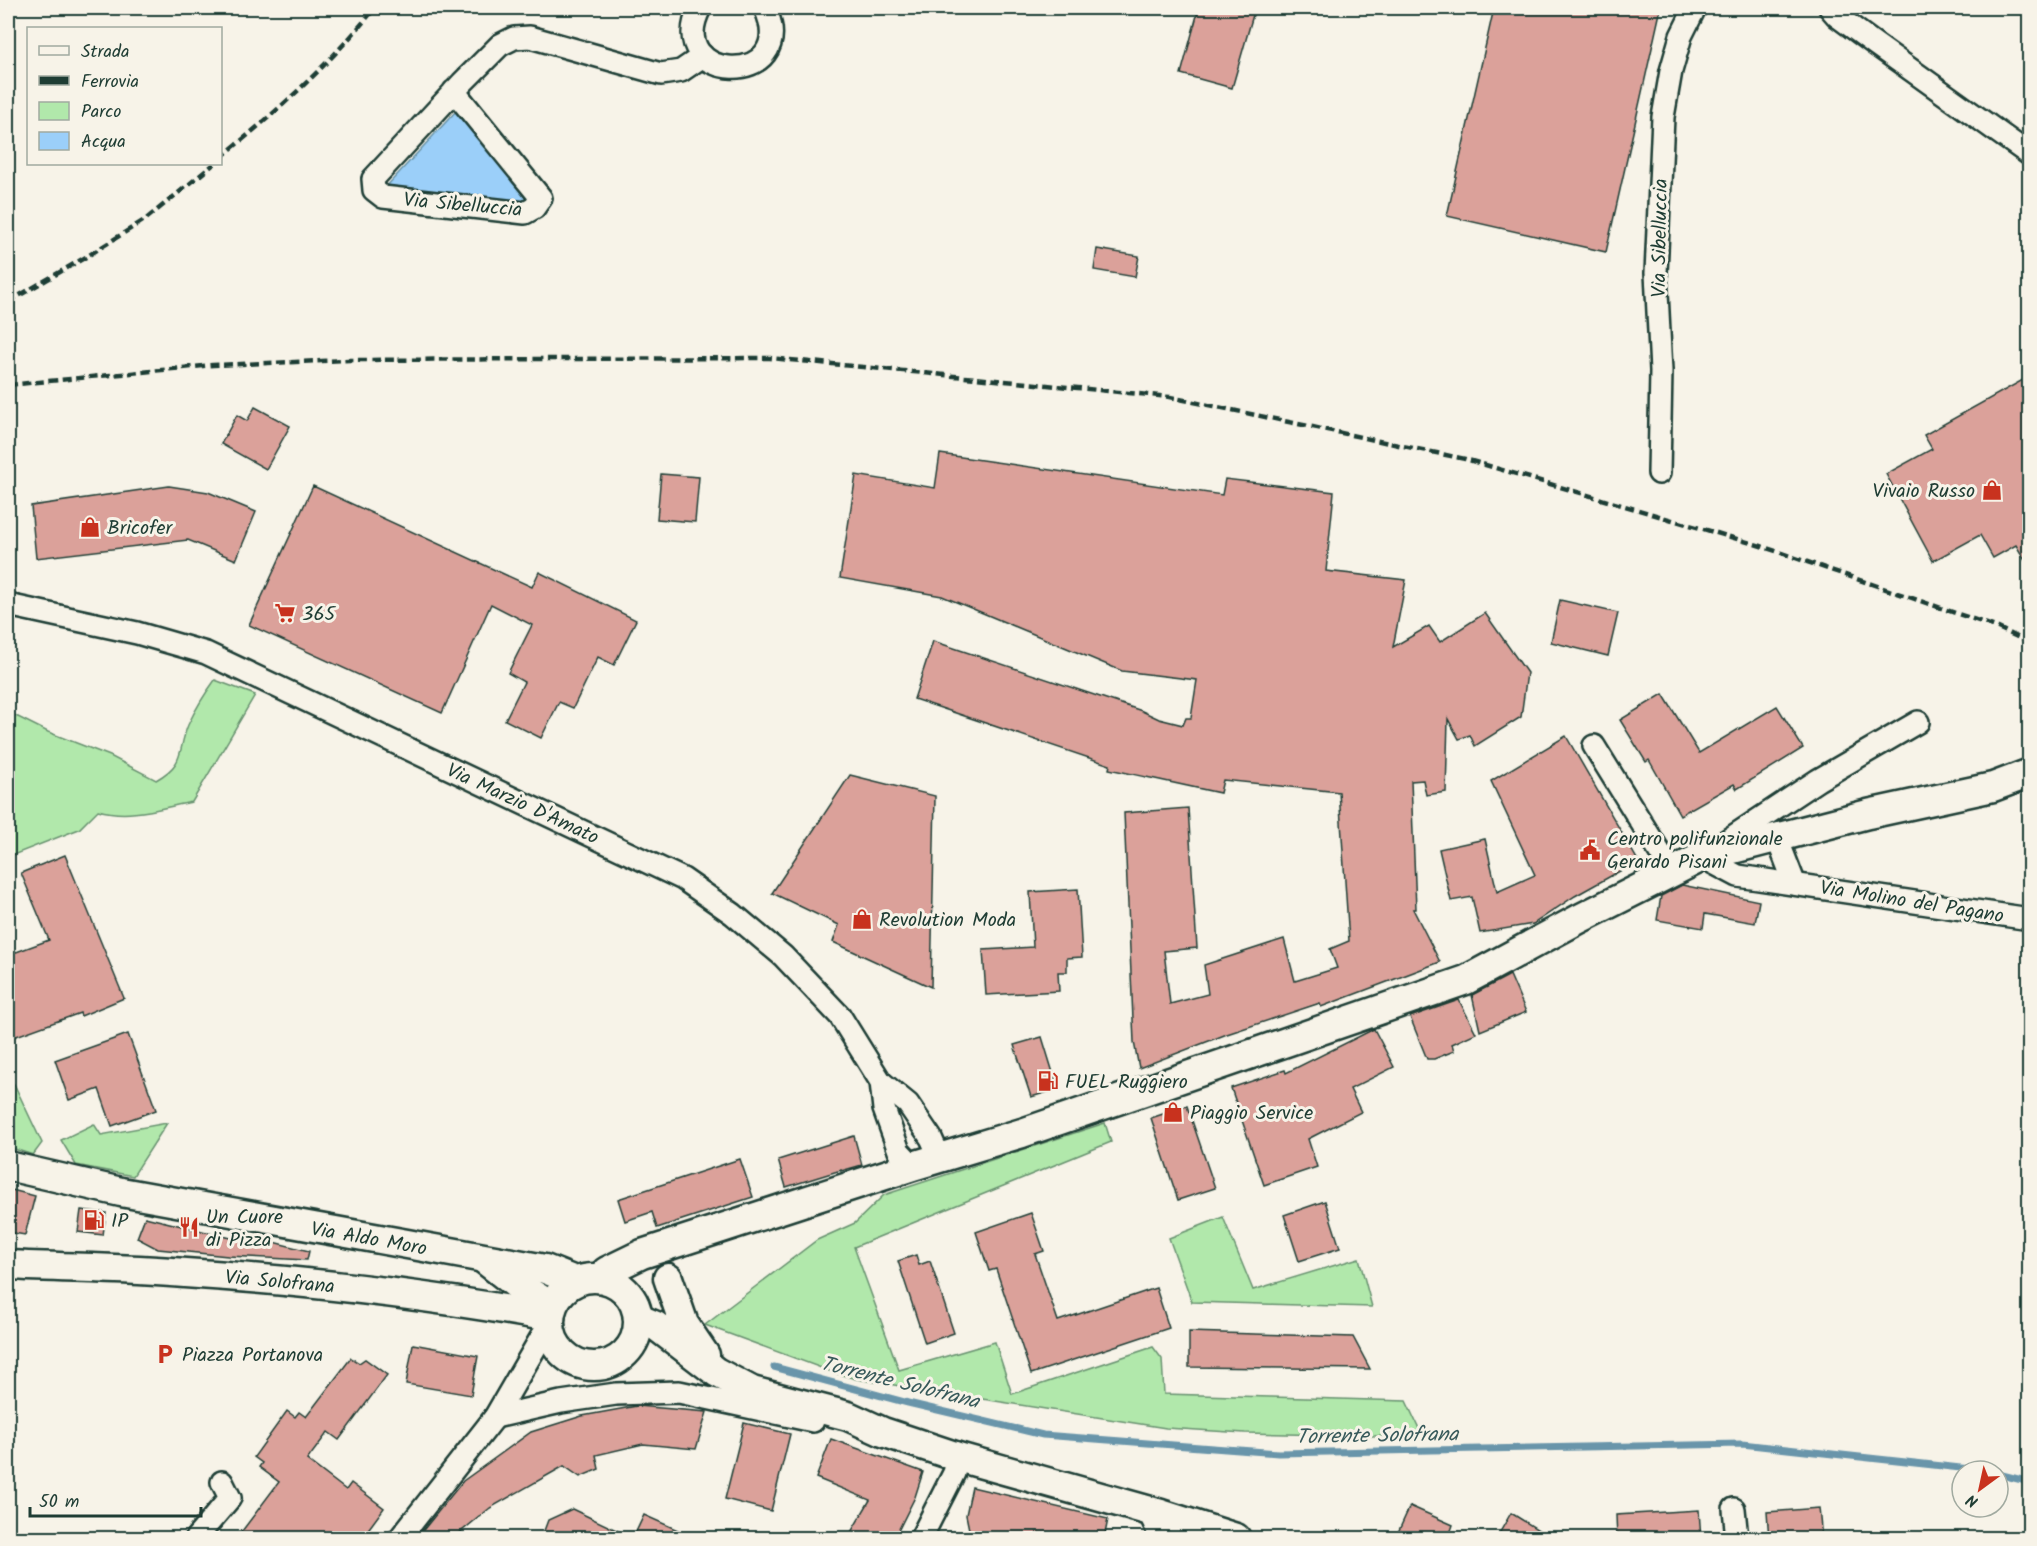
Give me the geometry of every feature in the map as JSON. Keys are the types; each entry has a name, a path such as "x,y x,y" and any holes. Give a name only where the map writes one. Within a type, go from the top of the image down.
{"main road":[{"path":"588,1280 614,1282 633,1300 638,1316 636,1337 629,1349 619,1359 606,1365 592,1366 577,1363 565,1356 556,1345 551,1318 564,1289 642,1254 1022,1133 1466,980 1579,919 1702,857 1868,814 1993,787 2030,773"},
{"name":"Via Aldo Moro","path":"8,1166 121,1192 544,1269 588,1280"},
{"path":"638,1316 697,1236"},
{"path":"484,1259 517,1285 551,1318"},
{"name":"Via Solofrana","path":"8,1265 183,1272 322,1284 489,1306 551,1318"},
{"path":"668,1278 684,1324 716,1372"},
{"path":"638,1316 656,1326 716,1372 752,1391 848,1416 882,1432 958,1457 1148,1510 1236,1539"}],"street":[{"path":"700,8 694,20 693,32 696,45 703,56 713,64 738,69 756,60 768,45 771,33 770,20 765,8"},
{"name":"Via Sibelluccia","path":"1659,473 1661,371 1656,273 1663,117 1671,71 1681,36 1695,8"},
{"path":"1830,10 2030,155"},
{"name":"Via Sibelluccia","path":"454,91 542,198 534,208 525,213 383,197 374,190 373,179 454,91 500,45 514,38 530,37 661,74 681,71 703,56"},
{"name":"Via Marzio D'Amato","path":"8,605 137,633 206,653 683,879 734,915 783,956 840,1016 882,1082 884,1109 899,1151 913,1166"},
{"path":"1702,857 1818,780 1918,722"},
{"path":"1594,746 1672,873"},
{"path":"1777,838 1794,882"},
{"name":"Via Molino del Pagano","path":"1702,857 1738,876 1794,882 2030,919"},
{"path":"882,1082 908,1104 931,1138 940,1158"},
{"path":"400,1539 495,1417 551,1318"},
{"path":"495,1417 561,1402 616,1394 679,1392 839,1427 882,1432"},
{"path":"921,1539 954,1473 958,1457"},
{"path":"196,1539 230,1498 222,1482"},
{"path":"1734,1509 1737,1539"},
{"path":"1148,1510 1161,1539"}],"green space":[{"path":"215,680 255,695 192,802 133,813 98,810 79,829 8,857 8,712 48,732 110,756 156,780 166,774 176,762 188,725"},
{"path":"8,1083 14,1084 42,1143 33,1155 8,1147"},
{"path":"167,1123 133,1176 76,1165 61,1140 94,1124 101,1135"},
{"path":"1105,1123 1111,1142 854,1247 899,1370 995,1342 1012,1394 1153,1347 1162,1359 1164,1394 1406,1401 1423,1437 1245,1433 1166,1428 856,1379 705,1325 817,1240 855,1223 884,1195"},
{"path":"1223,1217 1253,1290 1359,1258 1372,1307 1192,1302 1169,1238"}],"water":[{"path":"458,109 532,202 527,208 385,188"}],"building":[{"path":"1199,8 1255,8 1232,88 1181,74"},
{"path":"1494,8 1661,8 1606,252 1447,216"},
{"path":"1097,249 1139,256 1135,277 1094,270"},
{"name":"Vivaio Russo","path":"2030,376 2030,569 2016,545 1993,558 1980,535 1933,561 1886,474 1932,449 1924,435"},
{"path":"255,407 290,426 266,469 221,444 237,415 247,421"},
{"path":"940,454 1222,495 1225,479 1334,492 1326,571 1406,580 1393,647 1429,626 1440,642 1485,613 1527,673 1521,717 1475,746 1470,735 1459,739 1448,719 1446,792 1426,795 1423,780 1411,781 1416,909 1413,909 1440,962 1321,1007 1320,1003 1227,1034 1139,1068 1134,1042 1124,813 1188,808 1197,948 1164,951 1170,1004 1208,994 1204,965 1284,939 1295,981 1337,968 1330,949 1349,941 1339,792 1223,780 1220,793 1109,769 1110,765 914,699 933,641 1142,711 1159,719 1183,725 1186,718 1191,718 1197,680 1122,671 942,596 840,578 856,475 935,488"},
{"path":"661,474 699,477 695,522 657,519"},
{"path":"169,486 208,492 256,512 236,560 188,540 36,558 31,506"},
{"path":"313,486 532,587 539,572 636,620 614,665 598,657 573,708 559,702 541,738 505,720 524,682 508,673 532,625 491,604 442,713 249,625"},
{"path":"1560,600 1618,613 1608,656 1551,642"},
{"path":"1663,694 1699,753 1777,706 1803,748 1737,789 1734,784 1680,815 1649,760 1646,762 1620,720"},
{"path":"1566,736 1638,861 1575,896 1533,924 1480,933 1472,897 1451,901 1439,849 1485,839 1497,892 1535,875 1491,781"},
{"path":"850,775 935,796 931,987 833,942 839,925 772,893"},
{"path":"65,855 124,998 81,1016 80,1013 8,1039 8,955 49,940 21,873"},
{"path":"1682,885 1759,901 1755,923 1705,914 1703,928 1657,920 1661,896"},
{"path":"1078,889 1082,957 1067,958 1067,972 1058,972 1059,991 986,995 983,950 1033,947 1030,892"},
{"path":"1510,975 1526,1012 1480,1031 1472,995"},
{"path":"1459,1000 1476,1033 1452,1044 1454,1051 1434,1059 1427,1059 1410,1017"},
{"path":"1374,1029 1394,1067 1350,1089 1361,1112 1308,1139 1317,1167 1264,1185 1231,1088 1285,1070 1286,1073"},
{"path":"128,1034 156,1110 112,1126 99,1089 69,1100 55,1060"},
{"path":"1042,1037 1058,1089 1031,1097 1014,1045"},
{"path":"1187,1106 1215,1188 1178,1200 1151,1118"},
{"path":"854,1136 862,1165 786,1187 778,1160"},
{"path":"740,1159 753,1197 657,1228 652,1212 625,1221 618,1199"},
{"path":"8,1189 35,1196 25,1235 8,1232"},
{"path":"1325,1201 1340,1248 1299,1261 1284,1215"},
{"path":"81,1210 106,1213 103,1235 78,1232"},
{"path":"1031,1213 1044,1251 1035,1254 1058,1321 1156,1288 1169,1328 1031,1374 996,1269 989,1271 976,1232"},
{"path":"145,1217 239,1240 241,1234 309,1251 307,1260 228,1256 158,1249 137,1238"},
{"path":"916,1255 919,1265 930,1261 954,1333 925,1343 898,1261"},
{"path":"1189,1332 1353,1337 1370,1369 1189,1367"},
{"path":"413,1344 478,1356 471,1395 406,1384"},
{"path":"351,1358 359,1363 365,1359 387,1375 339,1440 328,1432 307,1460 346,1490 351,1483 384,1508 361,1539 236,1539 279,1482 259,1467 262,1463 254,1457 287,1411 295,1417 299,1412 306,1417"},
{"path":"637,1406 707,1412 696,1449 643,1444 596,1455 599,1469 580,1477 564,1466 490,1508 452,1539 416,1539 463,1481 531,1432 582,1416"},
{"path":"744,1423 790,1434 771,1511 725,1499"},
{"path":"831,1439 923,1472 915,1497 894,1539 847,1539 870,1500 816,1478"},
{"path":"972,1487 1108,1519 1104,1539 971,1539 966,1515"},
{"path":"1410,1506 1453,1525 1448,1539 1395,1539"},
{"path":"1819,1508 1822,1539 1769,1539 1767,1512"},
{"path":"572,1509 633,1538 644,1515 698,1539 541,1539 548,1520"},
{"path":"1699,1510 1701,1539 1617,1539 1616,1515"},
{"path":"1511,1513 1553,1539 1496,1539"}],"waterway":[{"name":"Torrente Solofrana","path":"774,1367 908,1403 1043,1435 1278,1453 1742,1444 1950,1467"},
{"name":"Torrente Solofrana","path":"2010,1477 2030,1482"}],"railway":[{"path":"222,156 302,87 375,8"},
{"path":"8,302 146,219 213,165"},
{"path":"8,385 213,365 349,360 770,358 1170,397 1465,459 1761,546 1996,627 2030,643"}],"place":[{"name":"Vivaio Russo","path":"1992,490"},
{"name":"Bricofer","path":"90,527"},
{"name":"365","path":"285,613"},
{"name":"Centro polifunzionale Gerardo Pisani","path":"1590,850"},
{"name":"Revolution Moda","path":"862,919"},
{"name":"FUEL Ruggiero","path":"1048,1081"},
{"name":"Piaggio Service","path":"1173,1112"},
{"name":"IP","path":"94,1220"},
{"name":"Un Cuore di Pizza","path":"189,1227"},
{"name":"Piazza Portanova","path":"165,1354"}]}
